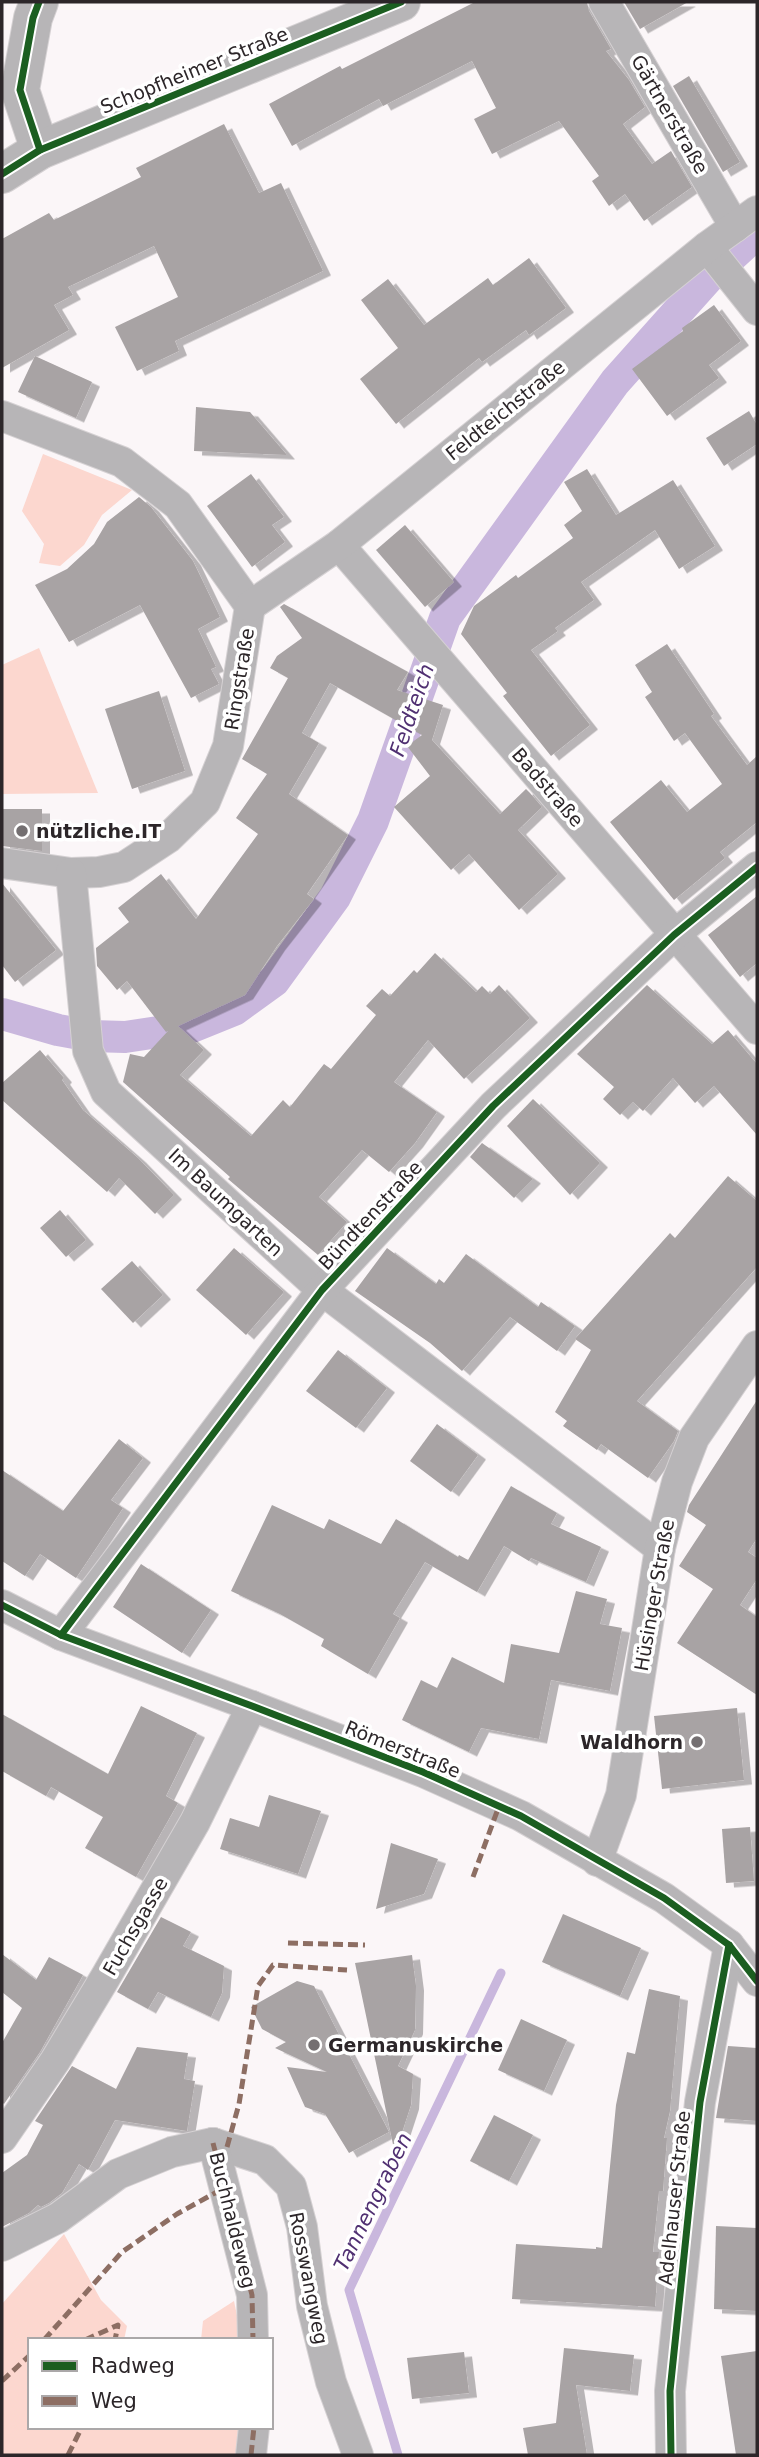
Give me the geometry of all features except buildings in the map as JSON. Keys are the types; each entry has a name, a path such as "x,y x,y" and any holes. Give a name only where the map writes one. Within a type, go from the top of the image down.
{"main road":[{"path":"38,2 20,90 40,149"},
{"name":"Schopfheimer Straße","path":"2,174 40,149 401,2"}],"street":[{"name":"Gärtnerstraße","path":"604,2 746,219"},
{"name":"Feldteichstraße","path":"250,606 339,545 717,260 746,219"},
{"path":"717,260 757,310"},
{"name":"Ringstraße","path":"2,416 122,462 178,505 250,606 228,746 205,802 168,838 124,867 99,872 71,873 2,863"},
{"name":"Badstraße","path":"339,545 757,1030"},
{"name":"Bündtenstraße","path":"61,1635 322,1290 493,1106 674,935 757,867"},
{"name":"Im Baumgarten","path":"71,873 86,1034 95,1070 106,1093 322,1290 660,1548"},
{"name":"Hüsinger Straße","path":"597,1861 621,1795 660,1548 677,1482 694,1438 757,1346"},
{"name":"Römerstraße","path":"2,1605 61,1635 423,1772 521,1816 664,1898 729,1945 757,1982"},
{"name":"Fuchsgasse","path":"2,2138 55,2061 105,1978 195,1822 252,1706"},
{"name":"Adelhauser Straße","path":"669,2454 670,2391 700,2102 729,1945"},
{"path":"2,2246 58,2218 118,2174 172,2152 213,2143"},
{"name":"Buchhaldeweg","path":"213,2143 252,2295 253,2338"},
{"name":"Rosswangweg","path":"213,2143 265,2160 291,2186 302,2227 312,2306 331,2382 358,2455"},
{"path":"251,2455 254,2429"}],"shaded area":[{"path":"43,454 132,490 102,515 84,545 60,566 39,563 44,544 22,511"},
{"path":"39,648 98,793 2,794 2,665"},
{"path":"64,2234 101,2300 127,2326 124,2338 28,2338 28,2429 247,2429 244,2455 2,2455 2,2304"},
{"path":"234,2301 242,2338 201,2338 203,2321"}],"waterway":[{"name":"Feldteich","path":"2,1014 58,1030 91,1036 125,1037 192,1027 234,1010 274,981 335,897 373,821 445,618 615,382 707,279 757,233"},
{"name":"Tannengraben","path":"398,2455 349,2290 501,1973"}],"marked path":[{"path":"473,1877 499,1806"},
{"path":"288,1943 365,1945"},
{"path":"227,2147 239,2104 258,1986 273,1965 347,1970"},
{"path":"213,2143 252,2295 253,2338"},
{"path":"46,2338 122,2252 177,2214 224,2188"},
{"path":"89,2338 118,2325 115,2338"},
{"path":"2,2381 28,2357"},
{"path":"68,2455 81,2429"},
{"path":"251,2455 254,2429"}],"cycle path":[{"path":"39,2 33,18 20,90 40,150"},
{"path":"2,174 40,150 401,2"},
{"path":"61,1635 322,1290 493,1106 674,935 757,867"},
{"path":"2,1605 61,1635 423,1772 521,1816 664,1898 729,1945 757,1981"},
{"path":"671,2455 670,2391 700,2102 729,1945"}],"place":[{"name":"nützliche.IT","path":"22,831"},
{"name":"Waldhorn","path":"697,1742"},
{"name":"Germanuskirche","path":"314,2045"}]}
